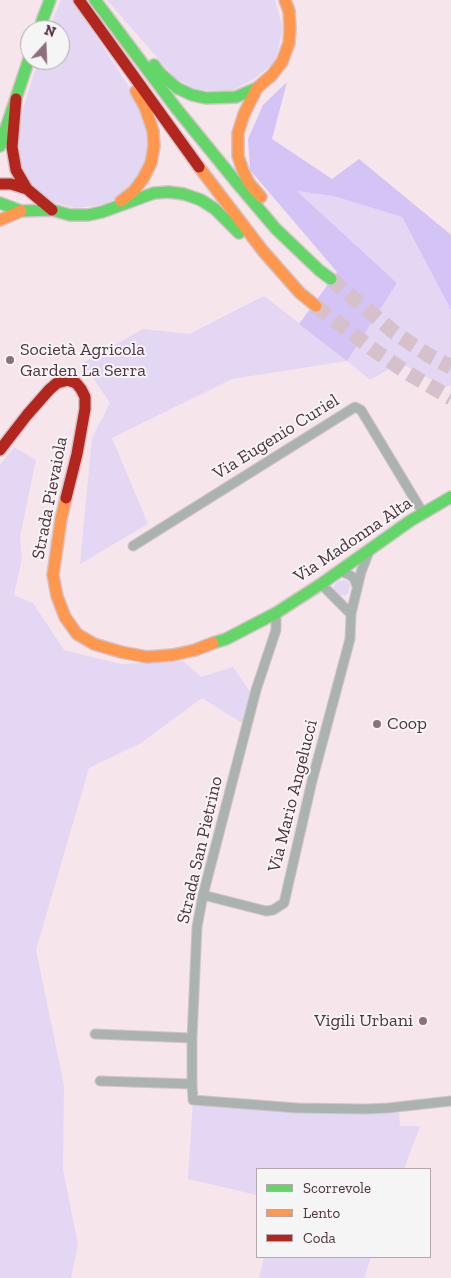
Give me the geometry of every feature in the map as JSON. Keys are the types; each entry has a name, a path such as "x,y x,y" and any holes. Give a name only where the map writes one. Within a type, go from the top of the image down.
{"main road":[{"path":"42,20 49,0"},
{"path":"96,1 118,20 160,73 177,88 192,95 206,98 222,98 236,96 257,88 272,75 282,62 289,43 290,28 289,11 285,0"},
{"path":"96,1 176,108 276,230 331,279"},
{"path":"86,8 103,40 145,107 153,131 154,146 151,163 134,191 116,206"},
{"path":"86,8 225,202 263,251 300,293"},
{"path":"0,146 25,70"},
{"path":"257,88 244,114 238,133 238,156 243,171 250,183 320,270"},
{"path":"16,99 12,147 16,170 27,189 52,210"},
{"path":"0,184 11,184 27,189"},
{"path":"0,203 21,210 52,210 70,215 88,215 102,212 154,193 184,194 201,200 215,209 232,225 269,270 316,306"},
{"path":"0,220 21,210"},
{"name":"Strada Pievaiola","path":"0,450 27,415 57,383 68,380 76,383 81,389 85,397 84,409 77,454 61,519 53,575 56,596 65,617 77,634 94,644 121,652 147,657 173,655 196,650 226,638 276,613"},
{"name":"Via Madonna Alta","path":"276,613 321,584 410,521 451,497"}],"street":[{"name":"Via Eugenio Curiel","path":"133,546 355,407 361,410 423,513"},
{"name":"Via Mario Angelucci","path":"203,895 266,911 273,910 284,903 312,781 350,639 351,614 357,586 371,549"},
{"path":"340,570 354,578 357,586"},
{"path":"321,584 351,614"},
{"name":"Strada San Pietrino","path":"276,613 276,630 256,690 203,895 197,927 192,1038 193,1100 297,1108 366,1109 451,1101"},
{"path":"95,1034 192,1038"},
{"path":"100,1081 192,1084"}],"shaded area":[{"path":"61,0 72,0 134,94 149,132 146,159 134,186 107,204 76,208 46,200 29,180 18,158 20,119 35,70 70,70 70,20 53,20"},
{"path":"107,0 275,0 283,28 275,62 254,79 231,91 197,90 175,78"},
{"path":"287,82 272,139 332,179 359,159 451,236 451,310 402,217 333,196 297,191 397,283 347,361 299,324 337,272 250,170 248,139 263,105"},
{"path":"296,190 333,196 402,217 451,310 451,385 446,387 400,363 370,380 347,361 232,379 112,438 148,524 80,564 92,438 110,403 83,363 143,329 189,334 264,296 347,360 397,283"},
{"path":"14,447 36,460 20,537 22,558 14,595 33,603 64,650 121,664 183,661 201,677 233,667 251,693 242,723 202,698 141,743 89,768 36,950 64,1085 63,1169 78,1245 71,1278 0,1278 0,465"},
{"path":"346,580 350,586 346,595 340,595 334,590 334,586 337,582"},
{"path":"193,1100 376,1108 399,1113 400,1126 420,1126 404,1168 256,1168 256,1195 188,1179"},
{"path":"264,1258 371,1258 364,1278 259,1278"}],"tunnel":[{"path":"331,279 395,333 428,355 451,367"},
{"path":"316,306 406,372 451,398"}],"traffic: fast":[{"path":"42,20 50,0"},
{"path":"95,0 176,108 237,183 276,229 331,279"},
{"path":"154,65 177,88 192,95 206,98 236,97 257,88"},
{"path":"0,146 25,70"},
{"path":"0,203 21,211 52,210 70,215 88,215 102,212 154,193 169,192 184,194 201,200 215,209 239,233"},
{"path":"213,643 226,639 276,613 321,584 410,521 451,497"}],"traffic: slow":[{"path":"261,197 249,183 243,171 238,156 238,133 244,114 257,88 272,75 282,62 289,43 289,11 285,0"},
{"path":"121,201 134,191 144,177 151,163 154,146 153,131 145,107 136,91"},
{"path":"199,167 263,251 300,293 316,306"},
{"path":"0,220 21,211"},
{"path":"66,498 53,575 57,596 65,617 77,634 94,644 147,657 173,655 195,650 213,643"}],"traffic: jam":[{"path":"79,0 199,167"},
{"path":"16,99 12,147 16,170 27,189"},
{"path":"0,184 11,184 27,189 52,210"},
{"path":"0,450 49,390 57,383 68,380 76,383 85,397 85,409 77,454 66,498"}],"place":[{"name":"Società Agricola Garden La Serra","path":"10,360"},
{"name":"Coop","path":"377,724"},
{"name":"Vigili Urbani","path":"423,1021"}]}
